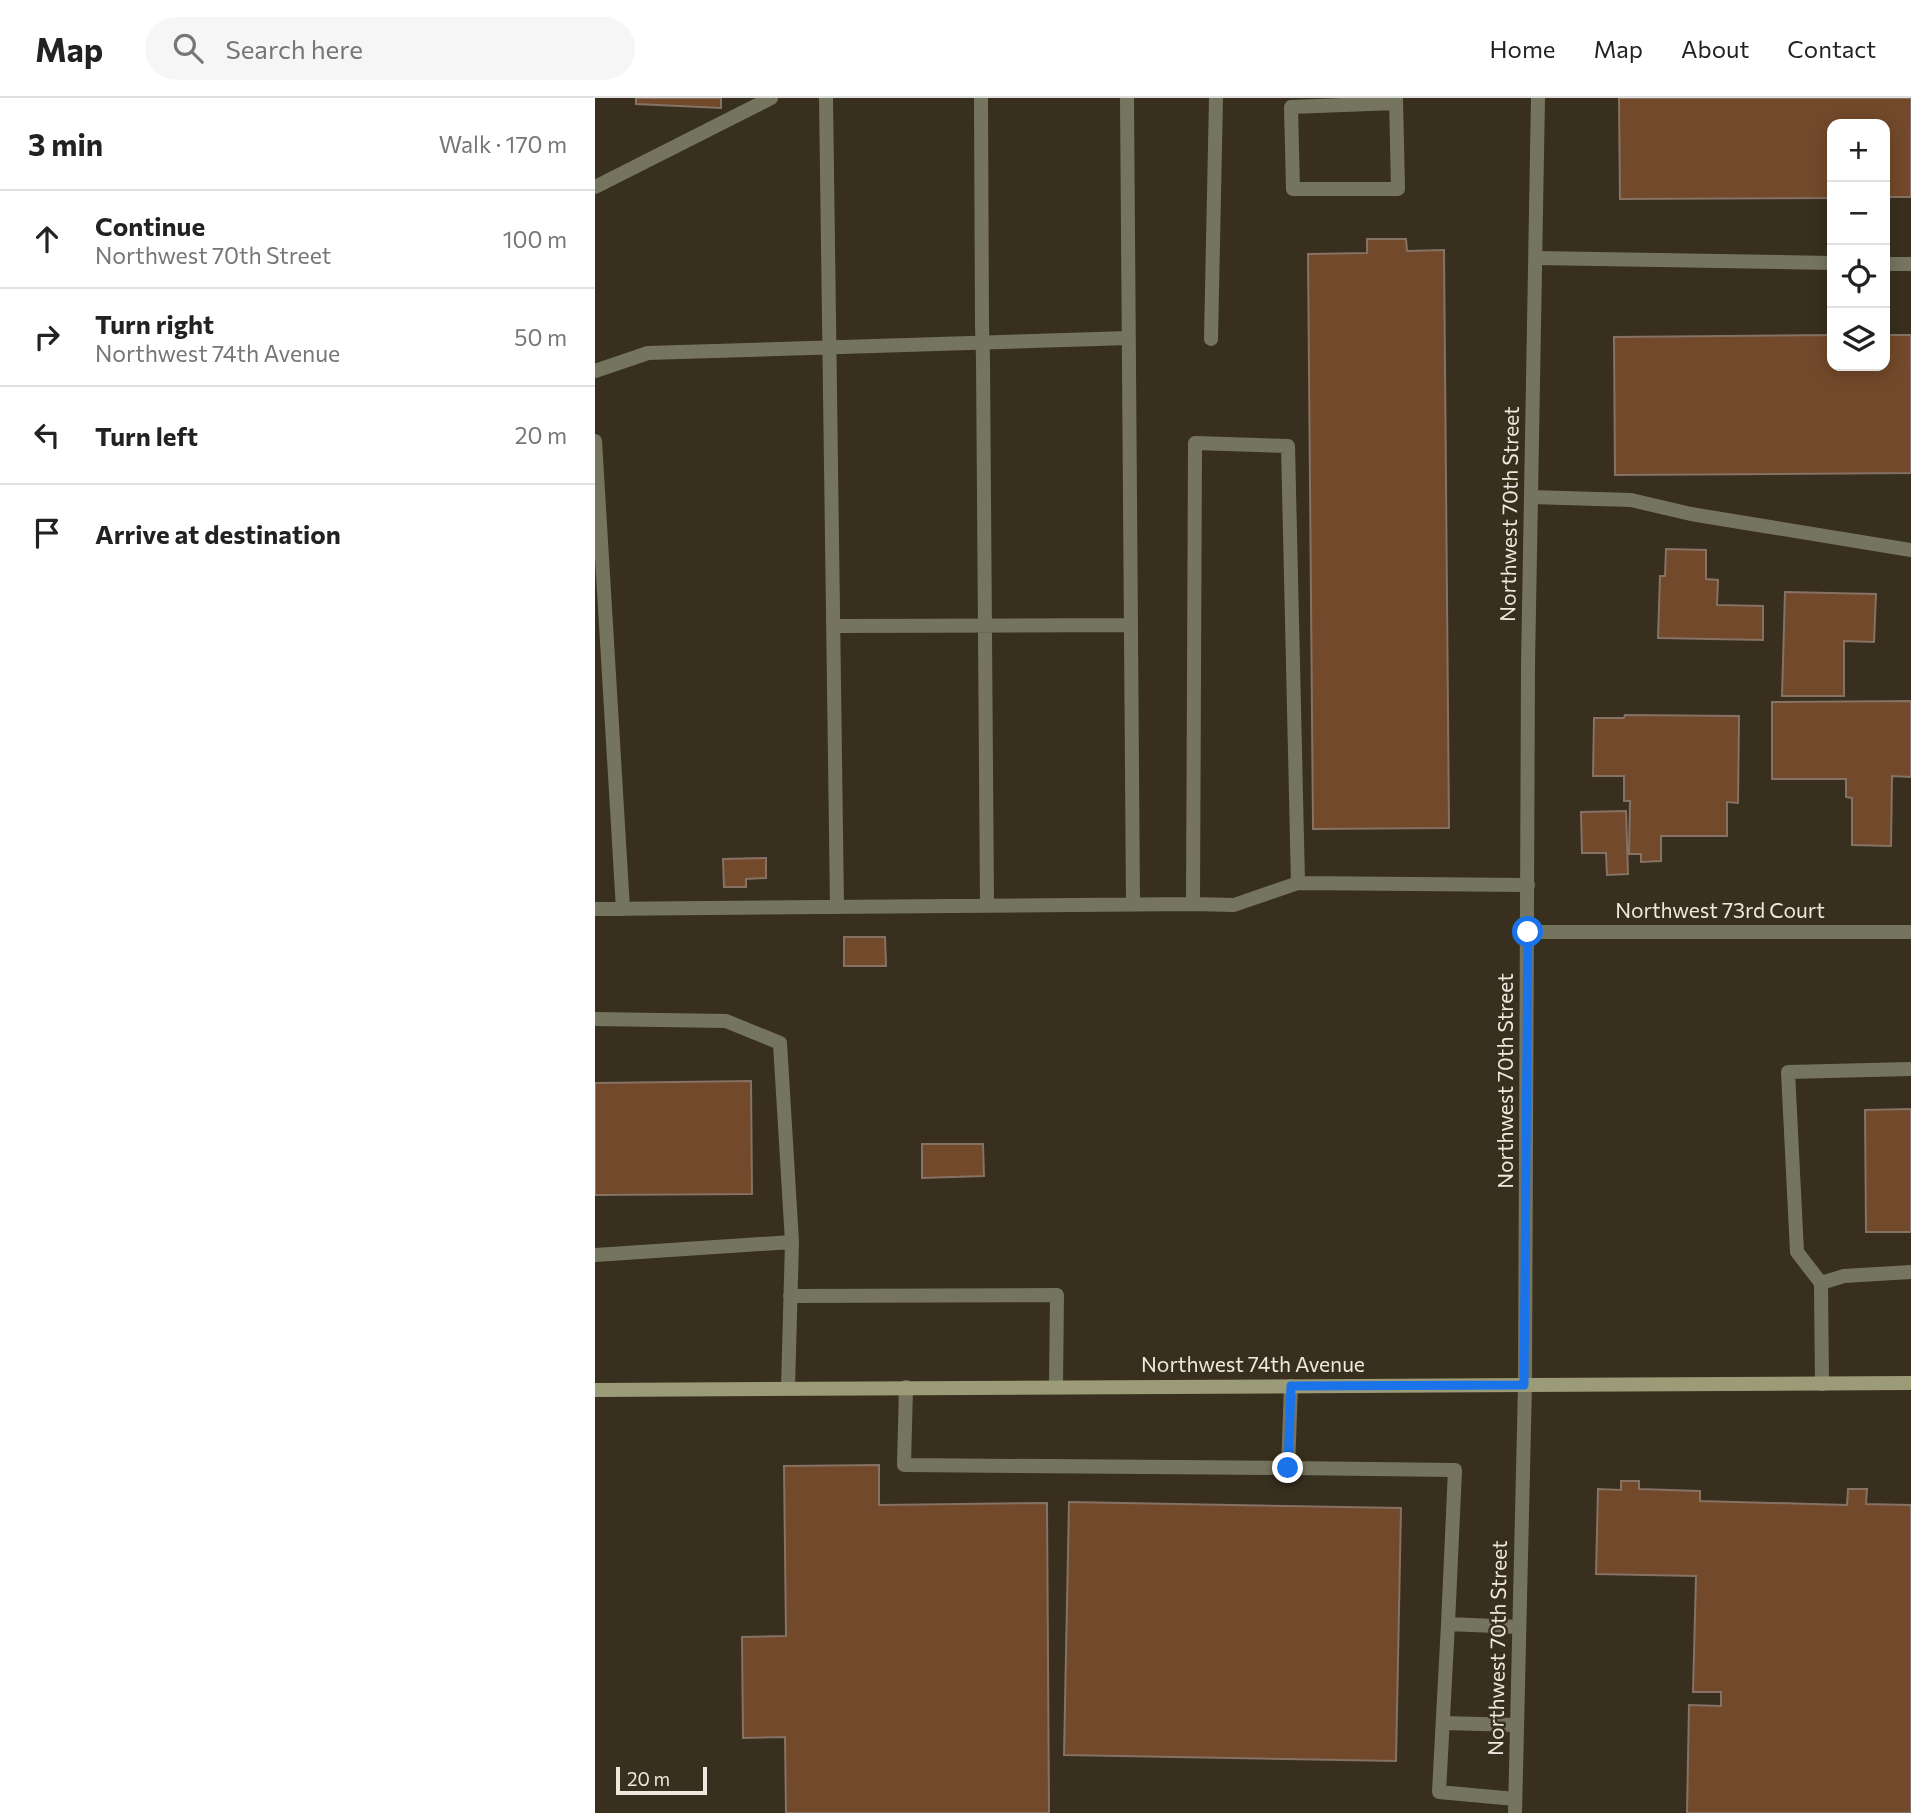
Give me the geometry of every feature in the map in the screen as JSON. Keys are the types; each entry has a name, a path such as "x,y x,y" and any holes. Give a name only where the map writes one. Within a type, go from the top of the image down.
{"street":[{"path":"595,187 771,98"},
{"path":"826,98 837,906"},
{"path":"981,98 987,905"},
{"path":"1126,98 1133,904"},
{"path":"1211,339 1216,98"},
{"name":"Northwest 70th Street","path":"1515,1806 1524,1385 1531,497 1538,98"},
{"path":"1396,100 1398,189 1293,189 1291,107 1396,100"},
{"path":"1536,258 1827,263"},
{"path":"1890,264 1911,264"},
{"path":"595,371 648,353 1129,338"},
{"path":"595,441 624,909"},
{"path":"1193,904 1195,443 1288,446 1298,883"},
{"path":"1531,497 1631,500 1691,514 1911,550"},
{"path":"833,626 1131,625"},
{"path":"595,909 1234,905 1298,883 1528,885"},
{"name":"Northwest 73rd Court","path":"1528,932 1911,932"},
{"path":"595,1019 726,1021 780,1043 792,1242 788,1388"},
{"path":"1822,1384 1821,1283 1797,1252 1788,1072 1911,1069"},
{"path":"595,1255 792,1242"},
{"path":"1821,1283 1844,1276 1911,1272"},
{"path":"790,1296 1057,1295 1056,1387"},
{"name":"Northwest 74th Avenue","path":"595,1390 1911,1383"},
{"path":"1288,1468 1291,1386"},
{"path":"906,1387 904,1465 1455,1470 1439,1792 1515,1806"},
{"path":"1448,1624 1519,1628"},
{"path":"1443,1723 1517,1725"}],"building":[{"path":"636,98 721,98 721,108 636,104"},
{"path":"1619,98 1911,98 1911,197 1890,197 1890,119 1827,119 1827,198 1620,199"},
{"path":"1367,239 1406,239 1407,251 1444,250 1449,828 1313,829 1308,254 1367,253"},
{"path":"1827,335 1827,371 1890,371 1890,335 1911,335 1911,473 1615,475 1614,337"},
{"path":"1666,549 1706,550 1706,579 1718,580 1717,605 1763,606 1763,640 1658,638 1660,576 1665,576"},
{"path":"1785,592 1876,594 1874,642 1844,641 1844,696 1782,696"},
{"path":"1911,701 1911,777 1892,776 1891,846 1852,845 1852,798 1846,797 1846,779 1772,779 1772,702"},
{"path":"1625,715 1739,716 1738,803 1727,802 1727,836 1661,836 1661,861 1641,862 1641,854 1629,854 1630,801 1624,801 1624,776 1593,776 1594,718 1624,718"},
{"path":"1626,811 1628,874 1607,875 1606,853 1582,853 1581,812"},
{"path":"766,858 766,878 746,879 746,887 724,887 723,859"},
{"path":"844,937 885,937 886,966 844,966"},
{"path":"751,1081 752,1194 595,1195 595,1083"},
{"path":"1911,1109 1911,1232 1866,1232 1865,1110"},
{"path":"922,1144 983,1144 984,1176 922,1178"},
{"path":"879,1465 879,1505 1047,1503 1049,1813 786,1813 785,1737 743,1738 742,1637 786,1636 784,1466"},
{"path":"1621,1481 1639,1481 1639,1489 1700,1491 1700,1501 1847,1505 1848,1489 1867,1489 1866,1504 1911,1505 1911,1813 1687,1813 1689,1705 1721,1706 1721,1692 1693,1692 1696,1576 1596,1574 1598,1489 1621,1490"},
{"path":"1069,1502 1401,1508 1396,1761 1064,1755"}],"route":[{"path":"1288,1468 1291,1386 1524,1385 1528,932"}]}
